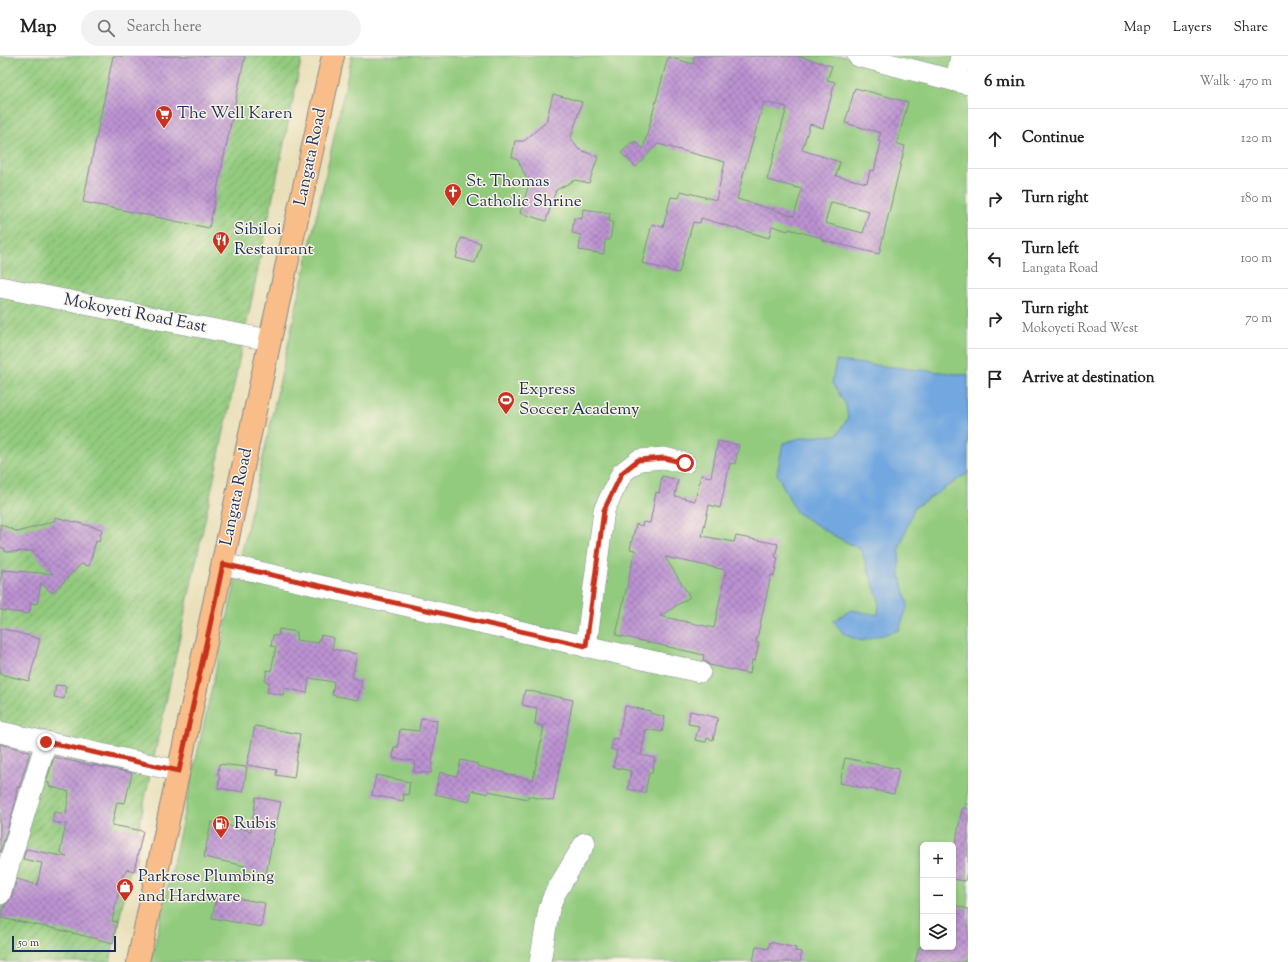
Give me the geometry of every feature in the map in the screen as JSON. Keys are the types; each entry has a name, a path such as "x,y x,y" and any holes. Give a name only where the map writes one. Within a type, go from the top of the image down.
{"main road":[{"name":"Langata Road","path":"138,962 270,340 333,56"}],"street":[{"path":"858,56 962,82 961,56"},
{"name":"Mokoyeti Road East","path":"0,287 270,340"},
{"path":"586,646 604,510 622,473 638,460 664,458 685,463"},
{"path":"223,564 700,672"},
{"path":"0,732 179,771"},
{"path":"0,894 46,742"},
{"path":"540,962 549,909 554,895 585,843"}],"green space":[{"path":"0,56 302,56 235,380 110,962 0,962"},
{"path":"352,56 968,56 968,962 151,962"}],"water":[{"path":"836,361 968,375 968,473 914,508 899,549 900,576 908,605 899,630 862,641 845,635 833,621 851,610 878,615 879,600 861,550 831,534 796,512 777,474 783,443 805,437 837,435 848,418 846,405 832,382"}],"building":[{"name":"The Well Karen","path":"113,56 245,56 209,228 83,202"},
{"path":"694,56 798,56 832,66 827,80 835,82 823,128 810,124 802,150 840,162 836,176 867,183 870,170 874,171 881,142 878,141 881,133 845,123 855,88 908,102 897,144 905,146 879,254 822,240 822,238 789,229 788,231 772,226 769,238 701,218 700,223 693,222 679,273 642,263 652,224 663,227 671,197 679,198 681,191 716,200 725,162 658,144 636,167 621,153 635,141 643,149 668,57 693,64","holes":["764,102 787,107 767,180 802,189 794,216 737,199","831,202 869,211 863,233 825,223"]},
{"path":"553,94 582,102 571,138 578,149 598,157 589,183 575,180 556,190 546,221 520,213 529,184 518,160 512,157 515,141 524,141 546,122"},
{"path":"583,209 610,213 609,222 613,222 610,240 605,240 604,254 579,250 581,235 572,233 574,218 582,219"},
{"path":"461,238 481,243 475,263 456,258"},
{"path":"718,441 739,445 735,464 730,463 720,508 709,505 702,536 734,542 736,536 778,544 775,557 778,558 774,576 771,575 756,643 759,643 755,661 752,660 750,674 709,665 707,662 703,661 704,655 616,635 635,550 630,549 636,524 642,526 643,522 650,523 656,492 659,493 662,476 678,480 675,496 695,501 701,475 711,477","holes":["665,557 726,570 714,628 660,616 690,597"]},
{"path":"55,517 102,529 99,542 96,541 89,566 81,564 52,593 41,583 37,604 31,603 29,614 0,610 0,584 2,570 53,574 32,551 5,552 5,549 0,547 0,524 18,532 54,521"},
{"path":"0,628 40,639 29,681 0,674"},
{"path":"279,629 297,632 296,640 318,643 321,635 334,638 332,649 357,654 352,678 362,680 358,700 332,695 334,682 309,678 307,693 285,688 283,695 267,692 269,682 265,681 267,670 271,671 276,647 271,646 273,635 278,636"},
{"path":"56,685 66,686 64,699 54,697"},
{"path":"525,690 573,700 553,801 528,796 528,799 488,791 488,794 472,790 469,802 435,794 440,772 457,776 461,760 478,764 477,766 505,774 533,780 544,726 535,724 537,708 522,705"},
{"path":"625,706 650,711 650,713 665,717 662,732 646,729 641,755 655,758 652,773 649,773 645,793 628,789 631,771 613,767 617,751 611,749 613,738 618,739"},
{"path":"690,711 718,718 713,740 707,738 706,742 695,740 699,726 688,724"},
{"path":"421,718 437,720 431,773 414,772 415,761 393,758 394,747 398,747 400,729 419,731"},
{"path":"255,726 300,734 294,778 276,775 277,770 247,765"},
{"path":"0,744 30,752 19,788 17,787 15,804 0,853"},
{"path":"54,757 132,773 125,803 117,802 112,825 143,831 134,871 127,869 122,877 112,921 117,922 113,943 52,928 1,918 3,907 5,907 5,904 11,898 17,879 37,885 42,863 23,859 26,849 67,857 60,852 66,824 52,822 54,812 66,814 69,792 49,786 49,783 46,782"},
{"path":"845,758 899,769 894,794 840,783"},
{"path":"219,764 247,767 243,792 218,788 220,775 218,774"},
{"path":"376,775 410,782 408,795 404,794 403,801 372,795"},
{"path":"256,797 281,802 266,874 244,871 245,866 204,857 211,822 251,831"},
{"path":"962,808 968,808 968,866 965,881 956,880 956,842"},
{"path":"217,895 265,903 261,927 212,918"},
{"path":"956,906 968,909 968,950 965,962 915,962 919,947 920,950 956,950"},
{"path":"770,942 796,948 795,951 802,952 800,962 753,962 756,946 768,949"}],"place":[{"name":"The Well Karen","path":"164,129"},
{"name":"St. Thomas Catholic Shrine","path":"453,207"},
{"name":"Sibiloi Restaurant","path":"221,255"},
{"name":"Express Soccer Academy","path":"506,415"},
{"name":"Rubis","path":"221,839"},
{"name":"Parkrose Plumbing and Hardware","path":"125,902"}],"route":[{"path":"46,742 179,771 223,564 586,646 604,510 622,473 638,460 664,458 685,463"}]}
